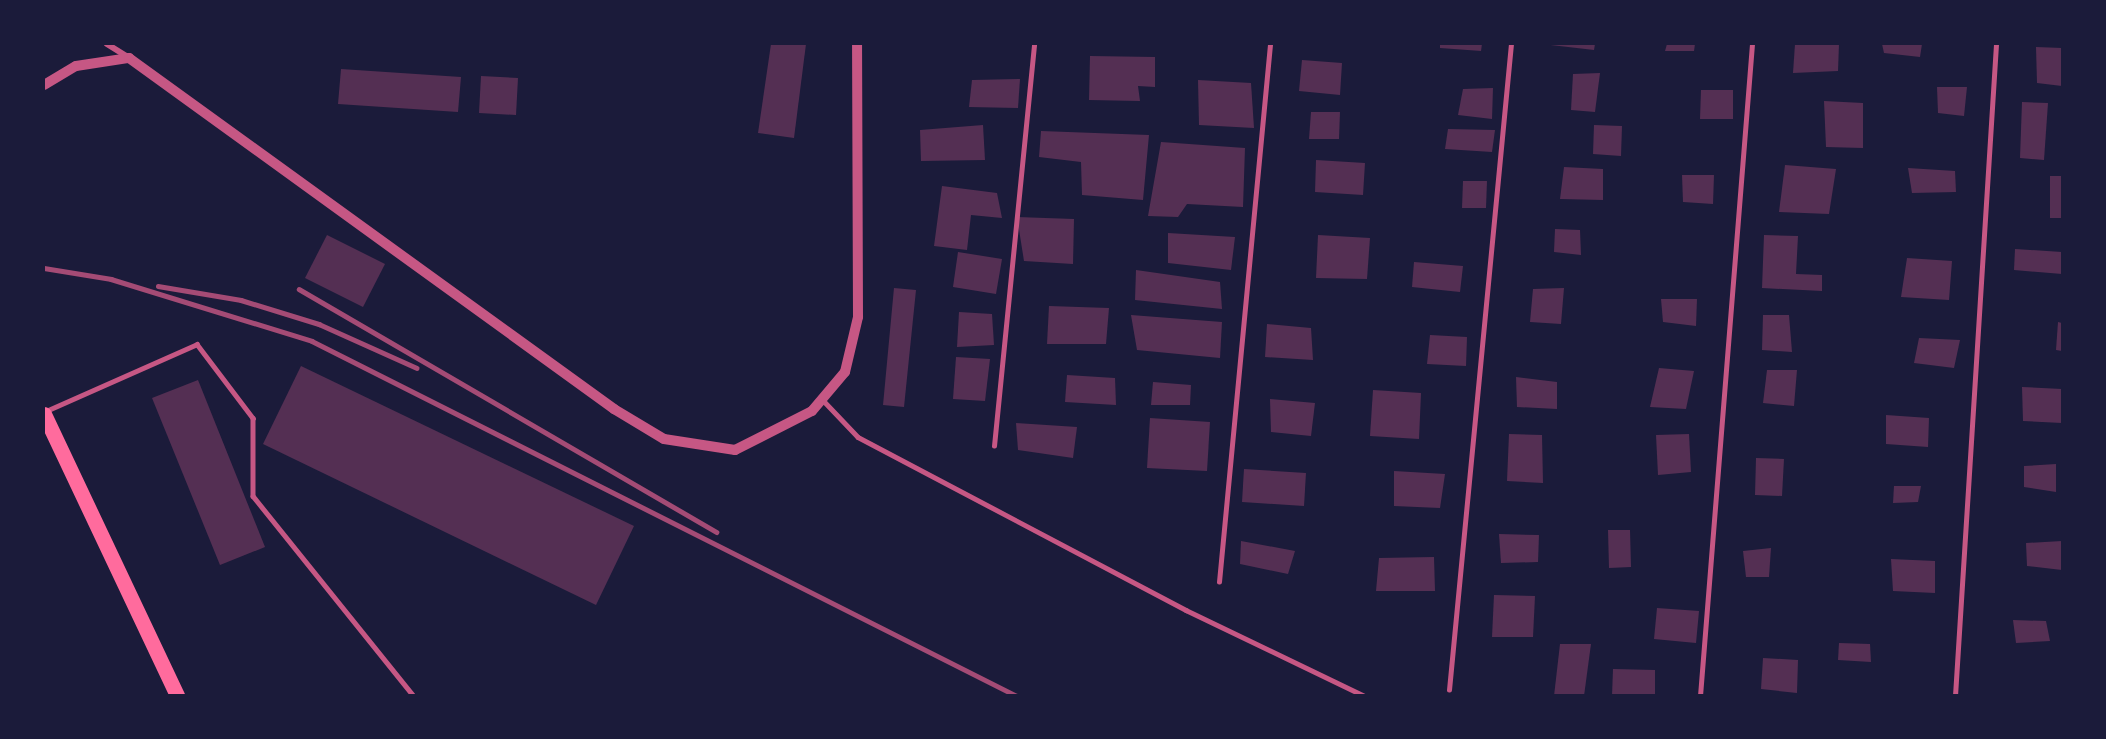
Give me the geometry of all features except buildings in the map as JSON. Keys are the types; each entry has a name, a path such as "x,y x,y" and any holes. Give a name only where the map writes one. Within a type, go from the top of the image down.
{"main road":[{"path":"44,413 177,696"}],"street":[{"path":"107,44 614,409 664,439 735,450 812,411 845,372 858,317 857,44"},
{"path":"44,85 76,66 129,58"}],"lane":[{"path":"994,446 1034,44"},
{"path":"1219,582 1270,44"},
{"path":"1449,690 1511,44"},
{"path":"1700,696 1752,44"},
{"path":"1955,696 1996,44"},
{"path":"44,413 197,344 252,418 253,496 414,696"},
{"path":"822,399 858,437 1186,610 1365,696"}],"railway":[{"path":"44,268 111,279 312,341 1017,696"},
{"path":"158,286 241,300 319,324 417,368"},
{"path":"299,289 716,532"}]}
